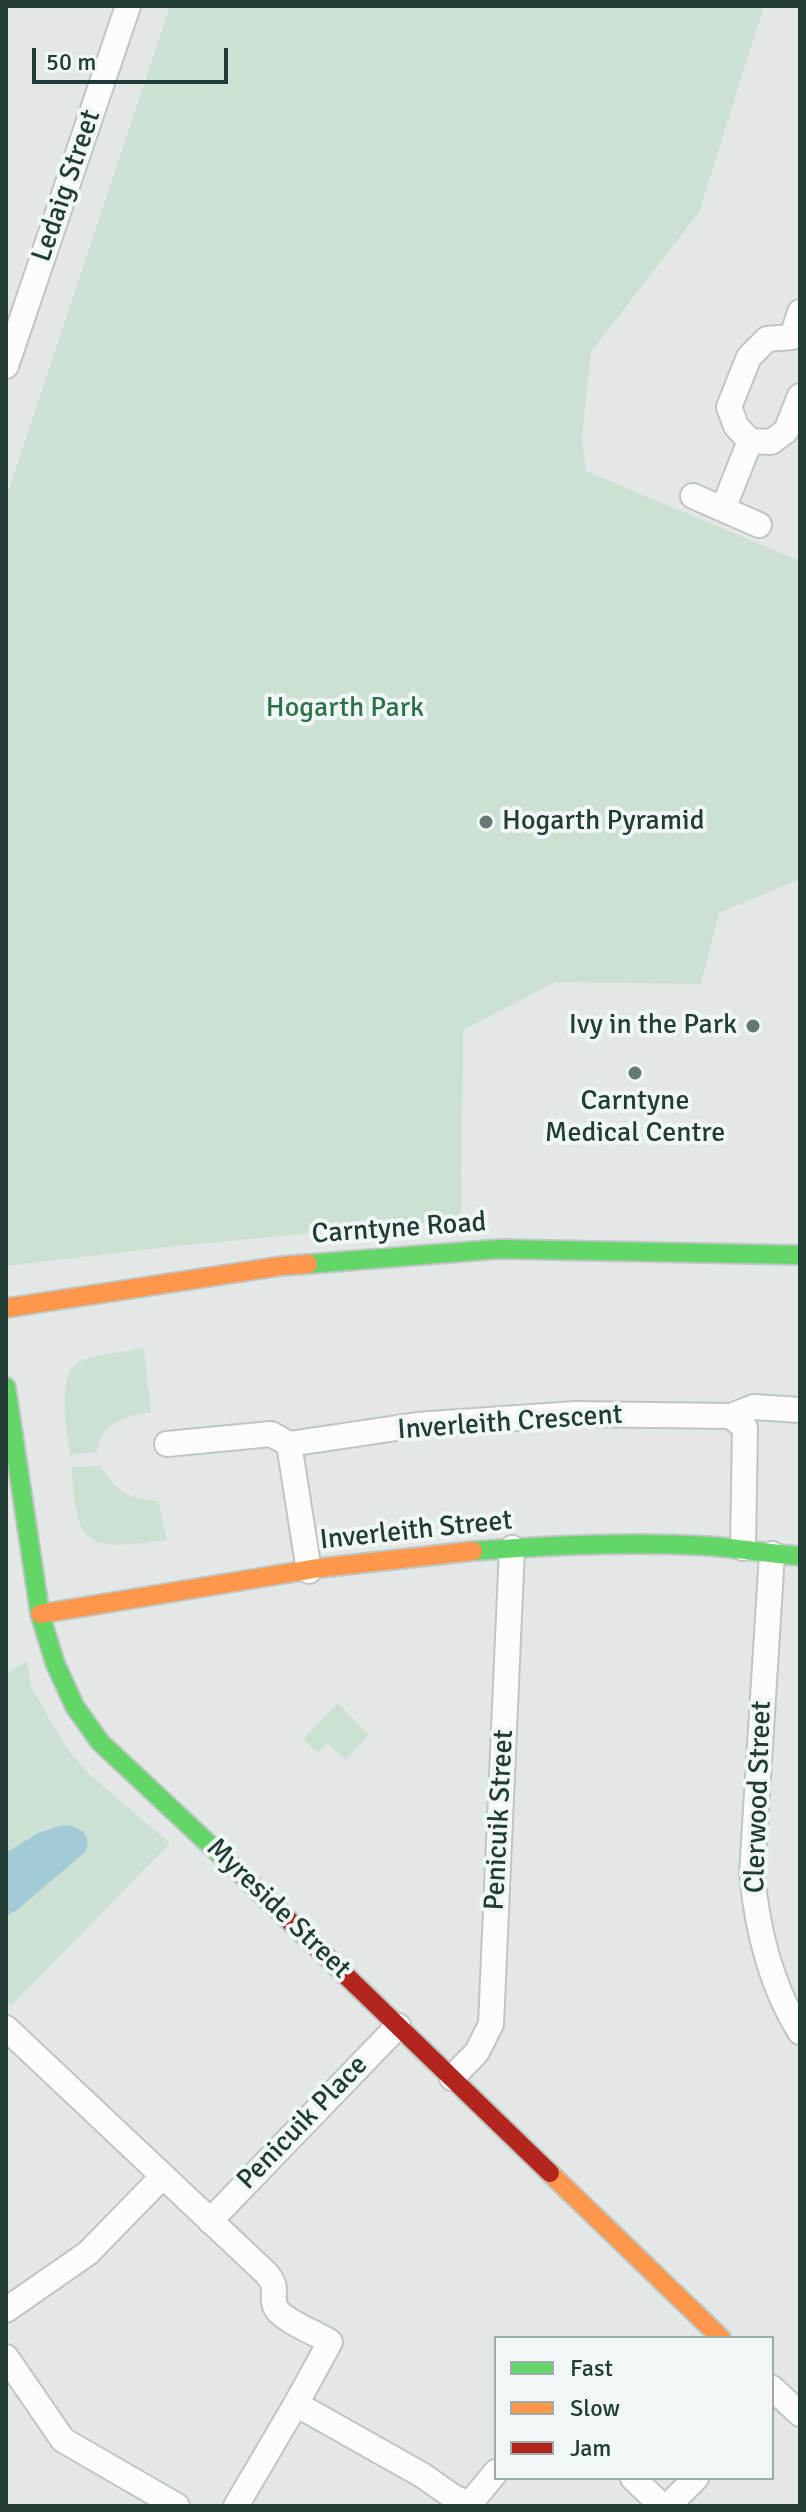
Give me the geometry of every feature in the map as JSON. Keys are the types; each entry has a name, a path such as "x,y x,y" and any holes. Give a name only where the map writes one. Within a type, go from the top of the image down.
{"street":[{"name":"Ledaig Street","path":"7,360 128,6"},
{"path":"800,312 796,342 767,339 749,357 729,407 736,426 750,441 771,442 786,431 800,396"},
{"path":"723,509 750,441"},
{"path":"693,496 759,525"},
{"name":"Carntyne Road","path":"6,1308 281,1266 500,1249 800,1255"},
{"name":"Myreside Street","path":"6,1387 40,1614 55,1663 75,1707 100,1742 203,1837 719,2336"},
{"name":"Inverleith Crescent","path":"167,1444 271,1434 289,1444 417,1425 575,1414 731,1416 754,1407 800,1410"},
{"path":"731,1416 745,1428 743,1548"},
{"path":"289,1444 309,1571"},
{"name":"Inverleith Street","path":"40,1614 309,1571 512,1548 600,1544 743,1548 800,1556"},
{"name":"Penicuik Street","path":"452,2078 477,2052 491,2024 512,1548"},
{"name":"Clerwood Street","path":"772,1554 752,1873 757,1918 771,1971 800,2032"},
{"name":"Penicuik Place","path":"210,2221 398,2026"},
{"path":"6,2028 270,2279 275,2290 274,2304 281,2314 330,2342 236,2506"},
{"path":"6,2310 88,2253 162,2177"},
{"path":"6,2357 63,2440 177,2506"},
{"path":"774,2394 800,2414"},
{"path":"296,2404 422,2475 461,2501 472,2501 494,2474"},
{"path":"635,2480 662,2506"},
{"path":"668,2506 694,2480"}],"green space":[{"name":"Hogarth Park","path":"170,6 764,6 699,212 591,352 582,436 586,471 800,561 800,879 719,913 701,984 556,982 463,1030 461,1219 176,1246 6,1266 6,498"},
{"path":"144,1348 151,1412 124,1419 109,1428 99,1442 97,1452 70,1455 65,1389 73,1367 88,1359"},
{"path":"101,1466 117,1488 139,1498 158,1501 167,1540 118,1545 106,1544 86,1534 76,1510 71,1467"},
{"path":"27,1661 31,1687 67,1749 91,1776 170,1843 11,2006 6,2000 6,1674"},
{"path":"338,1703 369,1735 346,1760 327,1743 318,1753 303,1739"}],"water":[{"path":"63,1825 83,1832 87,1841 85,1852 6,1916 6,1853 38,1833"}],"traffic: fast":[{"path":"308,1264 500,1249 800,1255"},
{"path":"6,1387 40,1614 55,1663 75,1707 100,1742 242,1875"},
{"path":"473,1551 561,1545 649,1544 720,1547 800,1556"}],"traffic: slow":[{"path":"6,1308 308,1264"},
{"path":"40,1614 319,1568 473,1551"},
{"path":"550,2173 719,2336"}],"traffic: jam":[{"path":"242,1875 550,2173"}],"place":[{"name":"Hogarth Pyramid","path":"486,822"},
{"name":"Ivy in the Park","path":"753,1026"},
{"name":"Carntyne Medical Centre","path":"635,1073"}]}
